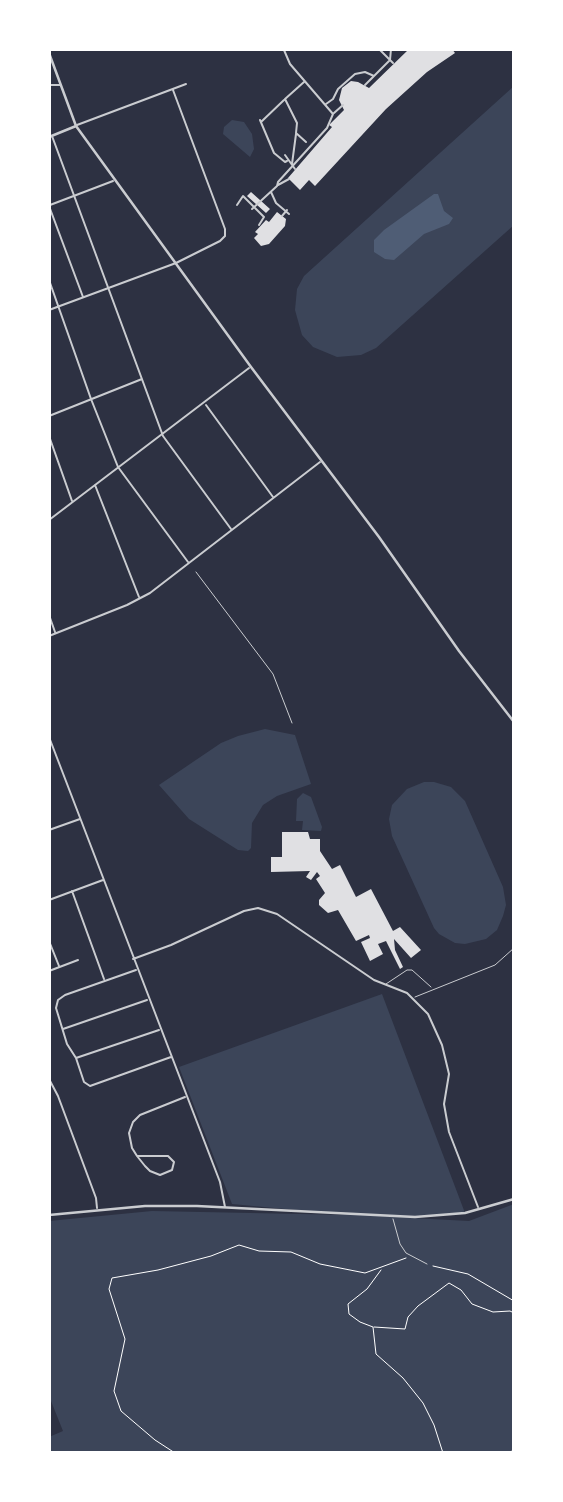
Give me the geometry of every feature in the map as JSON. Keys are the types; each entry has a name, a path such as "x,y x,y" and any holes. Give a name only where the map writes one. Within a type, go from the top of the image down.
{"street":[{"path":"379,49 393,63"},
{"path":"365,85 390,60 391,49"},
{"path":"284,50 290,64 333,114"},
{"path":"49,53 76,125 514,722"},
{"path":"325,105 355,74 365,72 374,76"},
{"path":"294,167 274,153 260,121 304,81"},
{"path":"187,84 51,136 163,436 231,529"},
{"path":"49,85 61,85"},
{"path":"49,310 176,263 220,241 226,233 173,90"},
{"path":"285,99 297,123 294,167"},
{"path":"253,208 294,167 327,128 333,114 343,105"},
{"path":"296,133 306,142"},
{"path":"285,155 287,161"},
{"path":"277,186 289,179"},
{"path":"83,297 49,206 115,180"},
{"path":"271,192 276,204 289,214"},
{"path":"236,205 243,196 264,217 259,225"},
{"path":"282,216 287,211"},
{"path":"49,280 118,467 189,563"},
{"path":"49,520 251,367"},
{"path":"49,416 142,379"},
{"path":"204,404 274,498"},
{"path":"49,436 72,502"},
{"path":"49,636 150,593 322,461"},
{"path":"95,485 139,598"},
{"path":"49,615 56,633"},
{"path":"49,737 222,1190 225,1208"},
{"path":"49,830 80,819"},
{"path":"49,900 103,880"},
{"path":"72,891 105,981"},
{"path":"133,959 171,945 244,911 258,908 278,914 373,980 407,993 428,1014 447,1061 449,1074 444,1104 449,1132 479,1209"},
{"path":"49,941 59,968"},
{"path":"49,971 78,960"},
{"path":"137,970 65,995 58,1000 56,1005 67,1044 76,1058 86,1085 101,1083 171,1058"},
{"path":"62,1029 149,1000"},
{"path":"76,1058 160,1029"},
{"path":"49,1079 98,1210"},
{"path":"137,1156 165,1154 172,1158 174,1167 169,1173 160,1175 150,1171 137,1156 129,1139 133,1122 146,1111 186,1097"},
{"path":"49,1215 145,1206 393,1217 442,1216 514,1199"},
{"path":"512,1453 514,1448"}],"lane":[{"path":"196,572 277,680 292,723"},
{"path":"412,998 495,965 514,948"},
{"path":"385,985 412,970 432,988"},
{"path":"393,1217 400,1244 411,1256 427,1264"}],"path":[{"path":"175,1453 121,1411 114,1391 125,1339 110,1289 111,1278 158,1270 211,1256 239,1245 259,1251 290,1252 320,1264 365,1273 411,1256"},
{"path":"427,1264 468,1273 514,1301"},
{"path":"382,1268 368,1289 348,1304 349,1314 373,1327 405,1329 408,1317 418,1306 449,1283 461,1290 472,1304 493,1312 514,1313"},
{"path":"373,1327 376,1354 403,1378 423,1403 443,1453"}],"shaded area":[{"path":"514,86 514,225 376,348 361,355 337,357 313,347 302,335 295,310 297,289 304,276"},
{"path":"232,120 244,122 252,134 254,149 250,157 223,134 224,127"},
{"path":"434,194 438,194 444,211 453,218 449,224 424,234 394,260 385,259 374,252 374,240 384,230"},
{"path":"265,729 295,735 311,784 277,796 263,805 252,823 251,848 248,851 238,850 189,819 159,785 221,743"},
{"path":"424,782 451,787 465,801 503,887 506,905 503,916 497,930 486,939 465,944 455,943 439,934 392,836 389,819 392,805 407,789"},
{"path":"303,793 311,797 321,831 302,830 303,821 296,821 297,799"},
{"path":"382,994 465,1213 411,1218 469,1221 514,1204 514,1446 510,1453 49,1453 49,1437 63,1431 49,1396 49,1221 152,1211 349,1215 232,1204 179,1067"}],"building":[{"path":"452,49 455,53 427,72 386,109 315,186 309,180 300,190 288,178 344,110 339,100 342,88 351,81 369,88 408,50"},
{"path":"251,192 270,209 266,213 247,196"},
{"path":"277,212 286,219 285,226 269,244 261,246 254,238 258,234 255,232"},
{"path":"282,832 308,832 310,839 320,839 320,851 332,869 340,865 356,897 371,889 393,931 400,927 421,950 411,958 394,939 395,950 403,967 400,969 386,941 378,944 383,954 370,961 361,942 370,938 369,935 356,941 338,910 328,913 319,905 319,900 325,893 316,879 320,876 317,872 311,880 306,877 310,871 271,872 271,857 282,857"}]}
